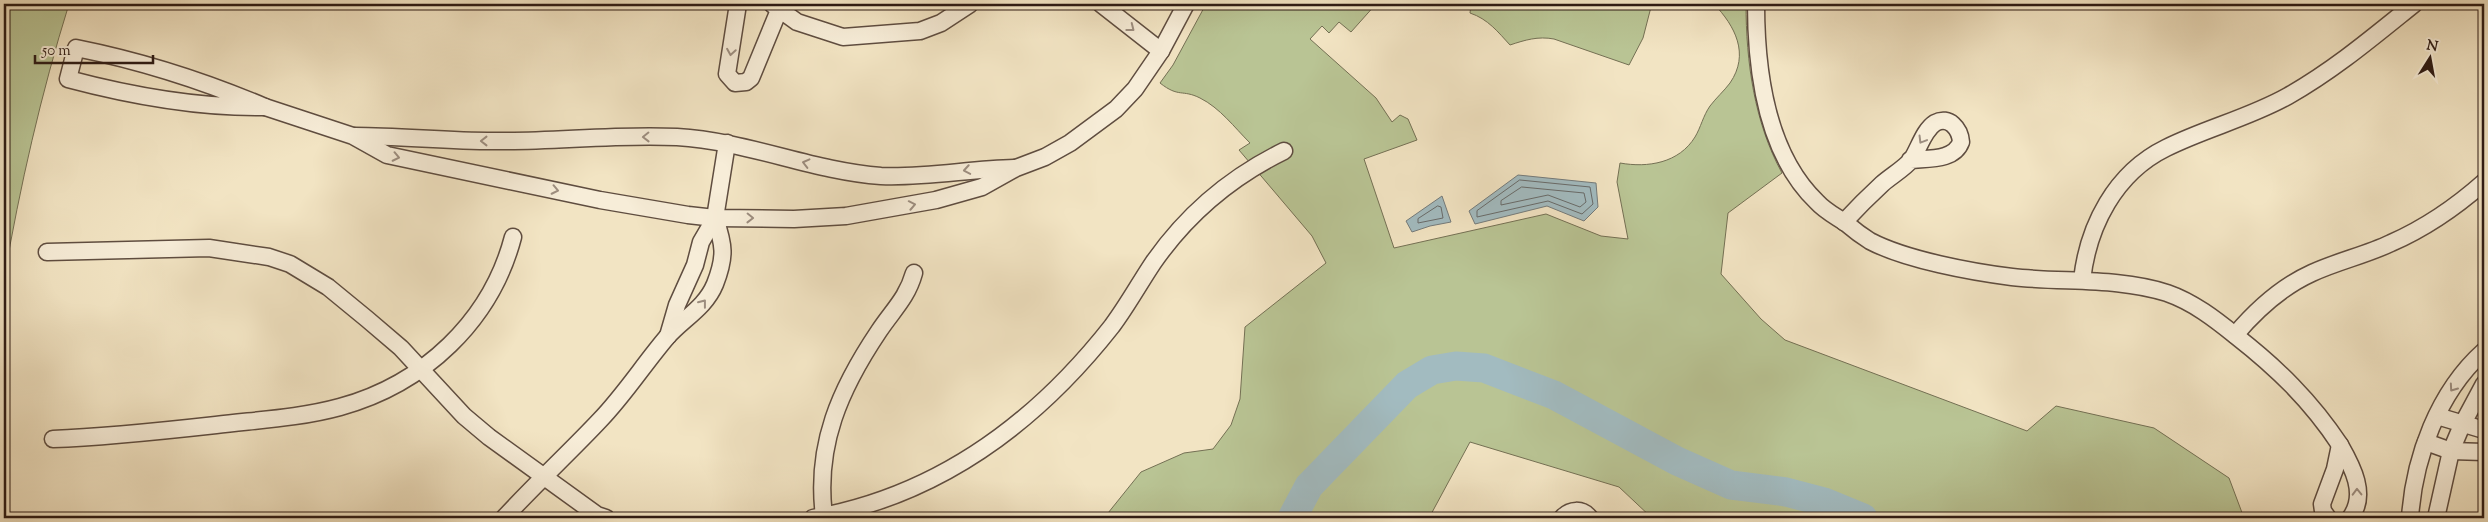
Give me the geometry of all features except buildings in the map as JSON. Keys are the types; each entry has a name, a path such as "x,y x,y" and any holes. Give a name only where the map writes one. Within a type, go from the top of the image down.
{"street":[{"path":"738,4 727,74 735,83 746,82 752,78 776,7 797,22 843,37 920,31 941,23 970,4"},
{"path":"1101,4 1161,51"},
{"path":"1756,4 1759,59 1775,134 1784,157 1800,182 1817,203 1870,241 1926,260 2011,276 2082,280 2142,288 2167,294 2214,317 2260,354 2296,388 2340,445 2356,480 2356,505 2350,518"},
{"path":"2082,280 2085,258 2101,213 2117,189 2146,161 2164,149 2249,115 2287,97 2358,50 2414,4"},
{"path":"265,107 219,108 110,90 68,80 76,48 116,56 224,89 265,107 353,136 387,155 600,200 688,215 715,218 794,219 890,210 982,187 1016,168 1045,157 1093,128 1135,89 1161,51 1181,6"},
{"path":"353,136 391,136 475,142 677,137 727,143 811,164 882,176 1016,168"},
{"path":"668,336 677,305 695,264 701,242 715,218 727,143"},
{"path":"914,273 903,301 880,329 862,357 834,415 822,462 818,517 904,493 945,473 1010,432 1039,407 1094,347 1112,325 1154,261 1199,208 1252,167 1284,151"},
{"path":"1844,222 1862,203 1910,160"},
{"path":"2235,335 2254,312 2290,285 2312,273 2368,253 2409,234 2445,213 2484,182"},
{"path":"504,518 601,420 635,381 668,336 707,300 715,284 724,246 715,218"},
{"path":"54,439 106,437 315,413 366,398 420,368 441,353 476,318 498,278 513,236"},
{"path":"47,252 209,248 268,257 290,264 328,287 401,348 464,416 544,477 597,515 606,518"},
{"path":"2410,518 2414,485 2426,442 2437,416 2459,379 2472,362 2484,351"},
{"path":"2436,518 2451,451 2462,425 2484,384"},
{"path":"2437,416 2484,430"},
{"path":"2426,442 2451,451 2484,452"},
{"path":"2328,518 2323,511 2322,504 2336,468 2340,445"},
{"path":"1562,518 1576,510 1590,518"}],"green space":[{"path":"4,4 69,4 32,140 4,279"},
{"path":"1206,4 1376,4 1351,32 1339,22 1329,33 1322,26 1310,39 1376,98 1392,122 1400,115 1408,119 1417,140 1364,159 1394,248 1546,214 1601,236 1628,239 1617,182 1620,163 1641,165 1662,162 1672,158 1688,146 1695,137 1710,106 1730,83 1739,62 1739,51 1734,31 1714,4 1746,4 1750,69 1758,112 1772,153 1782,173 1728,213 1721,274 1761,319 1785,340 2027,431 2056,406 2154,428 2229,478 2244,518 1652,518 1619,487 1470,442 1429,518 1104,518 1141,472 1184,453 1213,449 1231,425 1240,399 1245,327 1326,263 1312,236 1239,150 1250,143 1226,118 1207,102 1194,95 1166,88 1160,83 1173,65"},
{"path":"1471,4 1654,4 1651,7 1643,38 1629,65 1554,39 1537,38 1510,45 1487,22 1470,13"}],"water":[{"path":"1518,175 1596,183 1598,207 1584,221 1547,206 1475,224 1469,211"},
{"path":"1442,196 1451,222 1412,232 1406,221"}],"waterway":[{"path":"1292,518 1309,486 1407,385 1432,370 1456,366 1484,368 1554,395 1677,461 1731,485 1786,492 1824,502 1863,518"}]}
